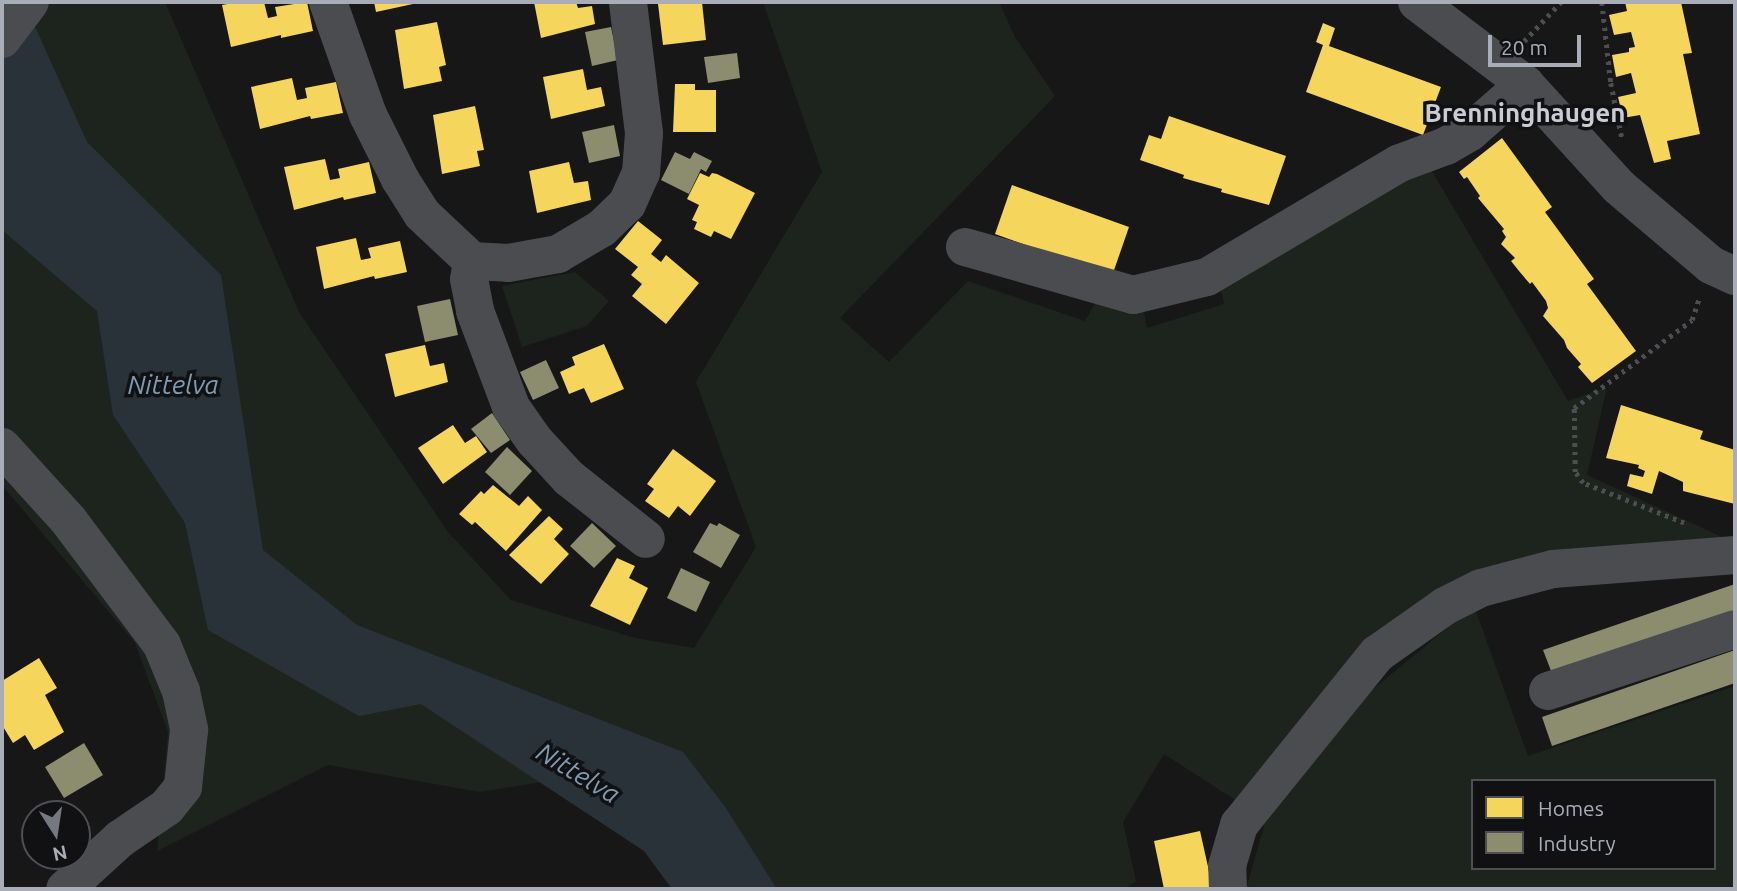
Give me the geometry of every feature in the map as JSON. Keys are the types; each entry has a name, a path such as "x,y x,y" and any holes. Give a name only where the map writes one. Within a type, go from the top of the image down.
{"street":[{"path":"2,39 30,2"},
{"path":"328,2 368,115 400,179 422,214 472,261 508,263 558,254 602,228 627,204 641,173 644,133 628,2"},
{"path":"1417,2 1514,75 1619,187 1723,270"},
{"path":"965,247 1133,295 1207,276 1401,163 1446,146 1470,132 1514,75"},
{"path":"472,261 469,279 475,311 511,407 534,440 569,478 646,539"},
{"path":"2,447 69,521 162,645 181,691 189,730 183,787 167,807 121,839 65,889"},
{"path":"1228,889 1227,866 1239,825 1377,654 1445,606 1481,588 1553,569 1735,555"},
{"path":"1548,691 1735,629"}],"path":[{"path":"1514,75 1560,2"},
{"path":"1602,2 1611,83 1626,160 1619,187"},
{"path":"1697,528 1583,483 1576,472 1574,408 1692,320 1723,270"}],"shaded area":[{"path":"2,2 165,2 299,312 448,532 511,600 635,638 694,648 756,547 696,382 822,172 763,2 999,2 1015,37 1055,96 840,318 889,362 968,281 1085,321 1098,298 1142,303 1147,328 1224,304 1219,278 1427,163 1568,401 1607,387 1587,475 1735,543 1478,577 1237,801 1164,754 1123,822 1136,881 1125,889 777,889 726,808 589,774 480,792 328,765 157,851 168,732 135,643 2,485"},
{"path":"575,272 609,301 587,326 522,347 502,286"},
{"path":"1474,606 1528,756 1735,686 1735,889 1246,889 1265,823 1372,690"}],"water":[{"name":"Nittelva","path":"2,2 21,2 37,31 87,142 221,275 263,550 357,625 683,752 726,808 777,889 672,889 644,851 421,704 359,716 208,630 185,523 113,415 97,311 2,230"}],"building: Homes":[{"path":"264,2 268,18 277,16 275,7 307,2 313,31 281,38 281,35 231,47 222,5"},
{"path":"374,2 413,2 413,4 376,12"},
{"path":"534,2 576,2 578,8 592,6 595,24 541,38"},
{"path":"702,2 706,40 663,45 658,4"},
{"path":"1625,2 1681,2 1692,53 1683,54 1700,134 1667,141 1671,159 1654,163 1640,115 1623,118 1618,97 1636,93 1631,73 1616,77 1612,55 1629,52 1629,48 1635,47 1631,32 1614,35 1609,15 1627,11"},
{"path":"437,22 446,65 439,67 442,81 404,89 395,30"},
{"path":"1323,23 1335,28 1329,46 1441,87 1423,135 1306,92 1323,45 1316,42"},
{"path":"583,69 587,90 601,87 605,106 551,119 543,77"},
{"path":"292,78 297,100 307,98 305,88 336,82 343,113 311,119 310,116 260,129 251,87"},
{"path":"675,84 695,84 695,90 716,90 716,132 673,132"},
{"path":"475,106 484,150 477,151 480,166 442,174 433,115"},
{"path":"1169,116 1286,156 1269,205 1221,192 1222,189 1183,178 1184,175 1140,160 1149,135 1161,139"},
{"path":"1502,138 1552,207 1545,212 1594,279 1587,284 1636,351 1592,383 1578,367 1581,364 1567,348 1564,340 1543,316 1548,308 1546,301 1511,261 1515,258 1501,244 1506,237 1502,231 1504,229 1478,198 1480,196 1467,177 1464,179 1459,172"},
{"path":"325,159 330,180 340,178 338,169 369,162 376,193 344,200 343,197 294,210 284,167"},
{"path":"569,162 574,183 588,181 591,200 537,213 529,171"},
{"path":"700,173 709,177 712,173 717,174 755,193 731,239 714,231 711,237 694,229 697,222 692,220 699,205 687,199"},
{"path":"1012,185 1129,227 1112,276 995,234"},
{"path":"638,221 662,240 651,254 661,262 666,255 699,283 666,324 632,296 642,284 631,275 638,267 615,249"},
{"path":"356,238 361,260 371,258 368,248 400,241 407,272 375,279 374,276 324,289 316,247"},
{"path":"604,344 624,389 591,403 584,388 569,394 560,372 575,365 572,357"},
{"path":"425,345 430,366 444,363 448,382 395,397 385,354"},
{"path":"1621,405 1703,431 1700,439 1735,450 1735,504 1683,491 1683,482 1659,471 1652,494 1627,486 1630,474 1643,477 1645,471 1638,468 1639,465 1606,458"},
{"path":"453,425 465,443 476,436 487,452 443,484 418,448"},
{"path":"673,449 716,481 690,516 678,506 669,518 645,501 654,489 647,484"},
{"path":"493,485 519,506 528,496 542,510 506,551 475,522 472,525 459,514 481,491 484,494"},
{"path":"549,516 563,529 554,539 569,554 541,584 509,555"},
{"path":"617,558 635,566 629,578 648,588 630,625 590,606"},
{"path":"39,658 57,688 45,695 64,732 34,750 25,735 13,743 2,725 2,681"},
{"path":"1200,831 1213,889 1164,889 1154,841"}],"building: Industry":[{"path":"611,27 618,60 592,66 585,32"},
{"path":"737,53 740,78 708,83 704,57"},
{"path":"614,125 620,156 589,163 582,132"},
{"path":"675,152 690,159 694,152 712,161 706,172 701,169 689,194 661,180"},
{"path":"450,299 458,335 425,342 417,306"},
{"path":"546,360 559,388 533,400 520,372"},
{"path":"492,413 510,440 491,453 471,429"},
{"path":"507,447 532,471 510,495 485,472"},
{"path":"592,523 616,546 594,568 570,546"},
{"path":"710,523 717,526 719,523 740,535 721,568 693,552"},
{"path":"681,568 710,582 696,612 667,598"},
{"path":"1735,584 1735,613 1553,676 1543,650"},
{"path":"1735,650 1735,683 1552,746 1542,717"},
{"path":"84,743 103,775 64,798 45,767"}],"district":[{"name":"Brenninghaugen","path":"1525,113"}]}
